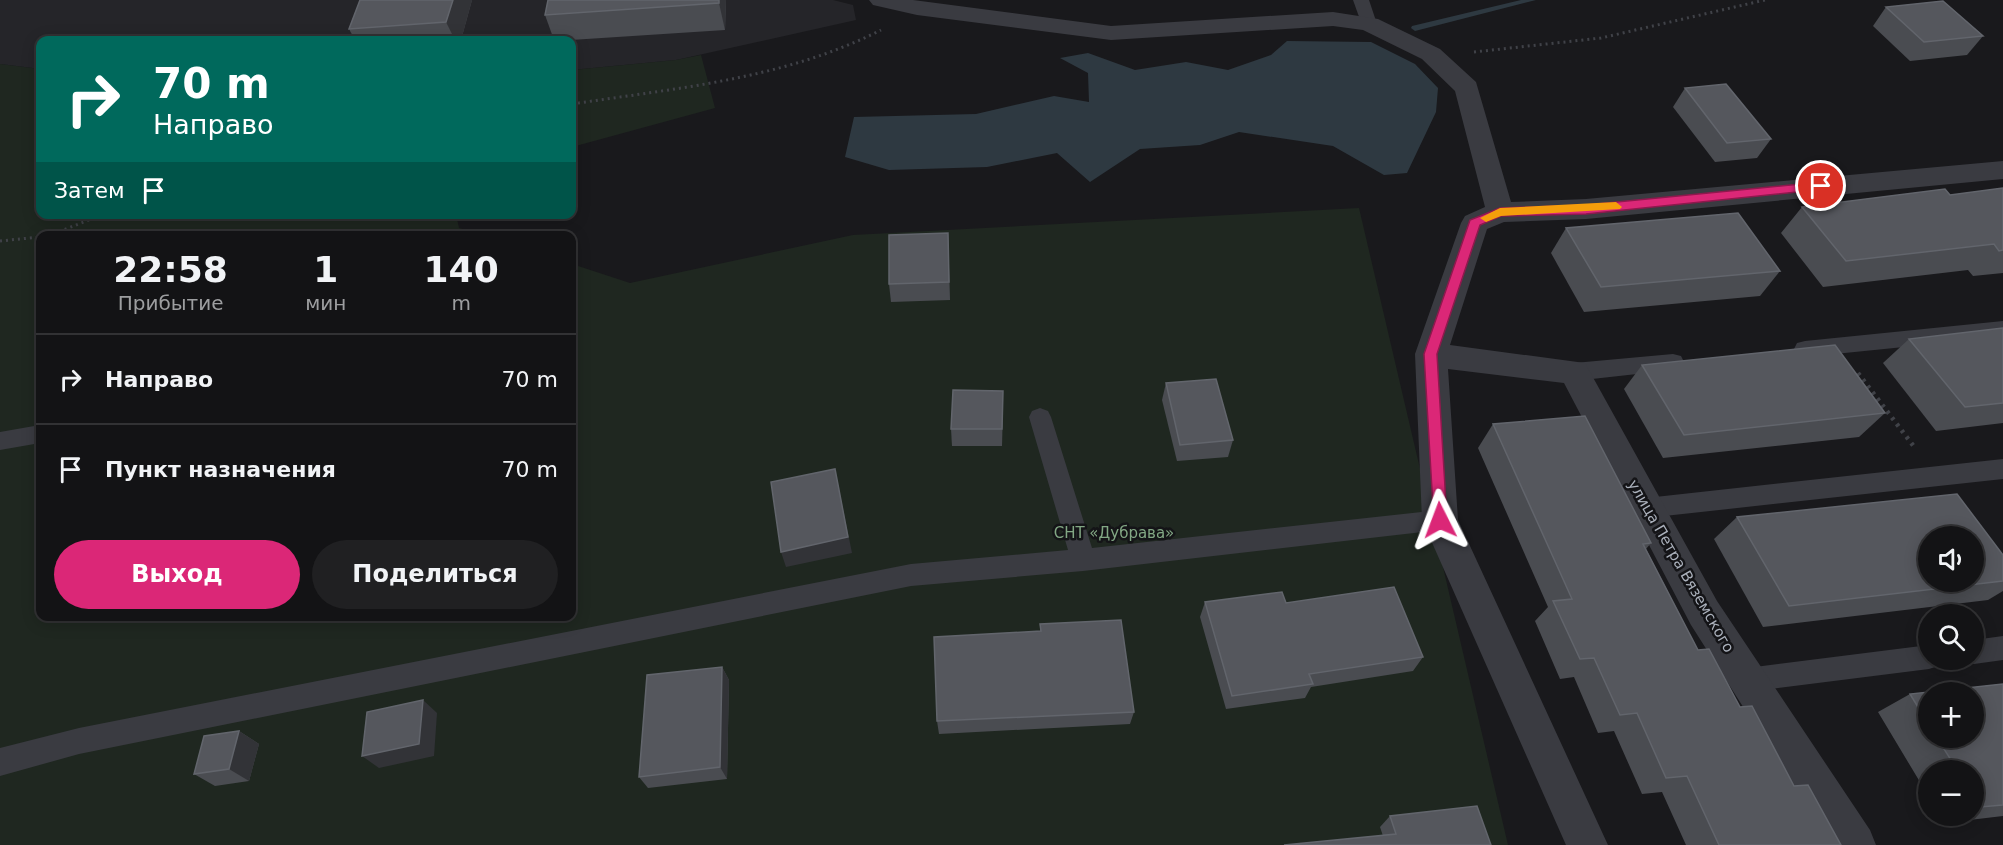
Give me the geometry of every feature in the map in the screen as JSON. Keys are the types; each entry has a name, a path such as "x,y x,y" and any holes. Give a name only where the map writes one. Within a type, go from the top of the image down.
{"street":[{"path":"881,0 917,8 1111,33 1333,20 1365,12 1431,54 1467,88 1500,212"},
{"path":"1587,845 1440,520 1431,354 1475,222 1500,212 1586,210 2003,170"},
{"path":"1431,354 1496,364 1574,372"},
{"name":"улица Петра Вяземского","path":"1574,372 1704,613 1855,845"}],"lane":[{"path":"1789,350 2003,329"},
{"path":"1574,372 1694,360"},
{"path":"1040,417 1083,560"},
{"path":"0,441 36,435"},
{"path":"1646,508 2003,469"},
{"path":"0,762 91,738 911,575 1083,560 1440,520"},
{"path":"1984,651 2003,648"},
{"path":"1747,680 1918,658"}],"path":[{"path":"1431,54 1497,51 1601,38 1765,0"},
{"path":"576,103 761,75 859,43 917,8"},
{"path":"61,231 91,219"},
{"path":"0,241 36,237"}],"shaded area":[{"path":"0,0 833,0 853,5 856,20 676,60 576,70 576,36 36,36 36,68 0,64"},
{"path":"1287,41 1371,42 1415,64 1438,88 1436,112 1407,173 1384,175 1333,146 1239,132 1200,145 1140,149 1090,182 1057,153 987,167 889,170 845,157 854,117 976,114 1054,96 1089,102 1088,73 1060,58 1088,53 1135,70 1186,62 1228,70 1271,55"}],"green space":[{"path":"701,55 715,108 576,146 576,70 676,60"},
{"name":"СНТ «Дубрава»","path":"0,64 36,68 36,219 457,219 459,228 469,231 36,231 36,621 576,621 576,265 630,283 853,235 1359,208 1508,845 0,845"}],"building":[{"path":"360,0 453,0 446,22 349,29"},
{"path":"548,0 719,0 719,3 545,15"},
{"path":"1943,1 1983,36 1924,42 1886,7"},
{"path":"1726,84 1771,139 1727,143 1685,88"},
{"path":"2003,188 2003,250 1999,251 1994,244 1846,261 1802,207 1945,189 1950,195"},
{"path":"1738,213 1780,271 1601,287 1566,228"},
{"path":"948,233 949,282 889,284 889,235"},
{"path":"2003,328 2003,403 1965,407 1909,339"},
{"path":"1835,345 1885,413 1684,435 1642,365"},
{"path":"1216,379 1233,440 1180,445 1166,383"},
{"path":"953,390 1003,391 1002,429 951,429"},
{"path":"1585,416 1651,543 1643,544 1698,650 1709,649 1740,707 1752,706 1794,786 1808,785 1841,845 1719,845 1687,776 1666,778 1637,713 1620,715 1594,658 1580,659 1553,601 1572,599 1493,424"},
{"path":"835,469 848,537 781,552 771,482"},
{"path":"1957,494 1981,526 1918,526 1918,591 1789,606 1737,517"},
{"path":"1984,530 2003,555 2003,581 1984,583"},
{"path":"1394,587 1423,657 1309,674 1313,684 1232,696 1205,602 1282,592 1286,603"},
{"path":"1121,620 1134,712 937,721 934,637 1041,631 1040,624"},
{"path":"722,667 720,767 639,777 647,675"},
{"path":"2003,684 2003,805 1984,807 1984,760 1951,760 1943,748 1984,748 1984,686"},
{"path":"1918,693 1918,707 1910,694"},
{"path":"423,700 419,744 362,756 367,712"},
{"path":"239,731 229,769 194,774 204,736"},
{"path":"1477,806 1491,845 1284,845 1396,834 1390,816"}],"waterway":[{"path":"1415,28 1532,0"}],"slow traffic":[{"path":"1486,218 1500,212 1616,207"}],"route":[{"path":"1440,520 1431,354 1475,222 1500,212 1586,210 1821,186"}]}
